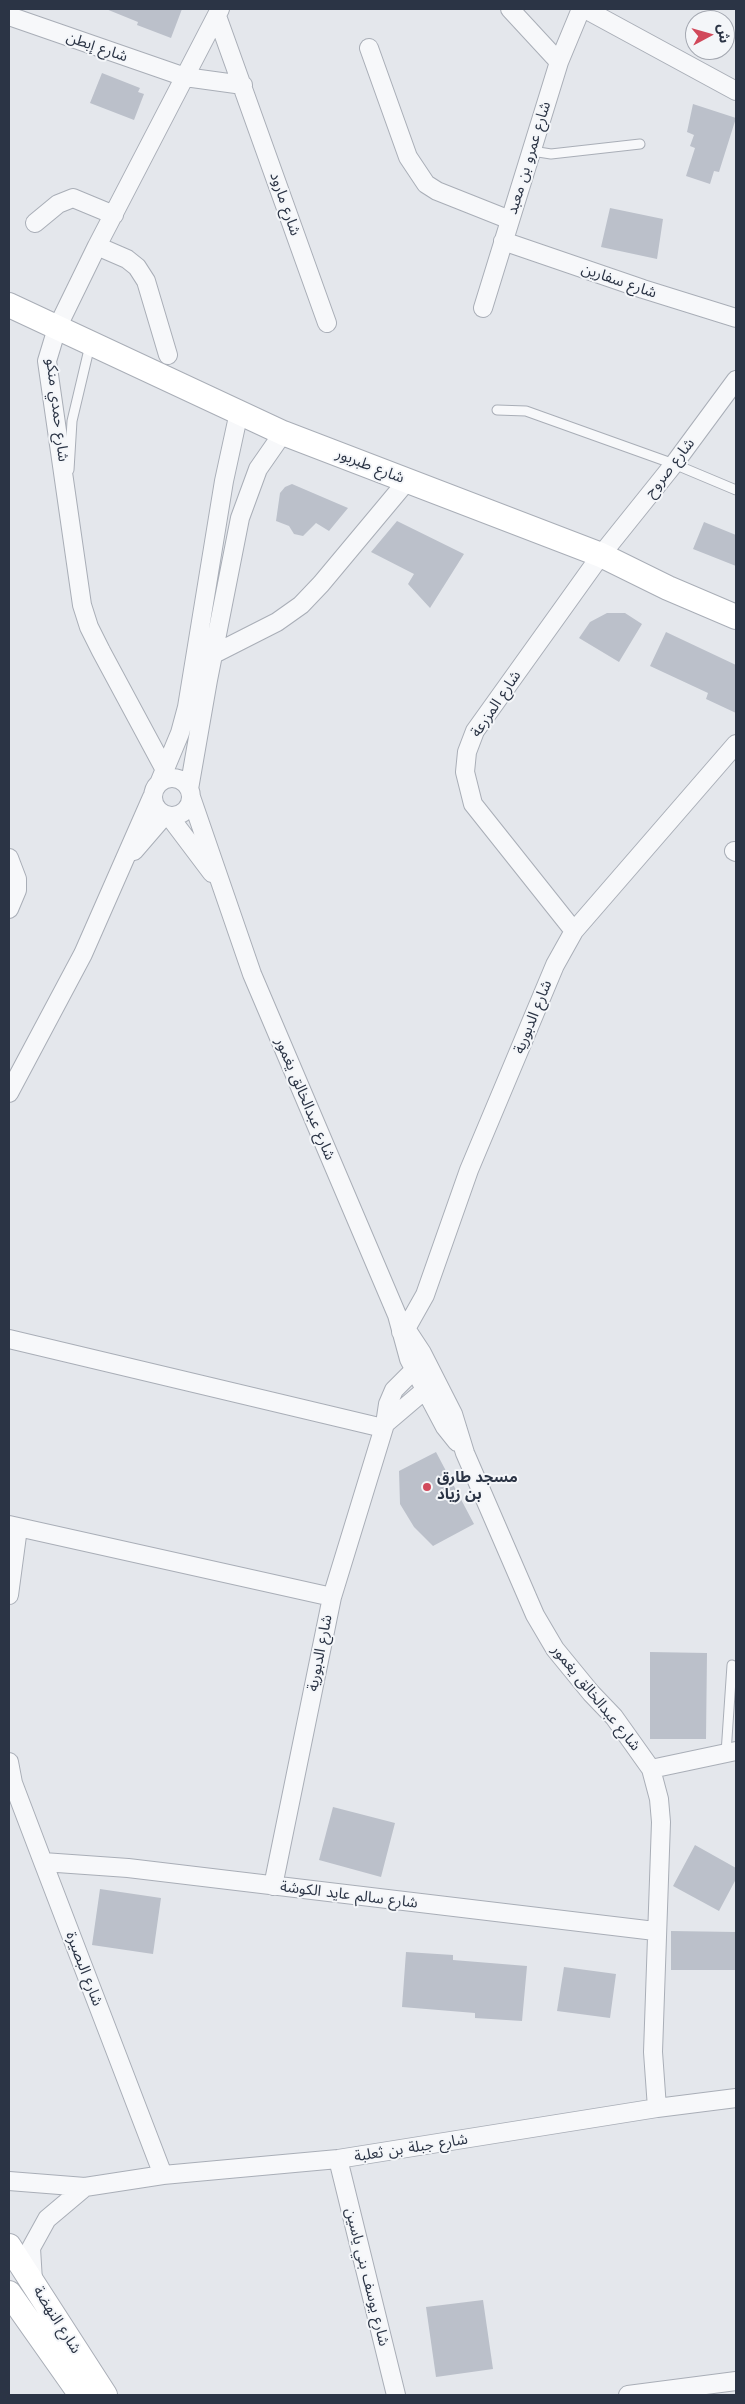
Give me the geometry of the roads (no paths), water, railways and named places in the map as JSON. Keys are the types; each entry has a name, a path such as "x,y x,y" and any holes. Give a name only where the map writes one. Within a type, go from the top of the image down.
{"street":[{"path":"510,9 559,62"},
{"name":"شارع عمرو بن معبد","path":"483,308 559,62 581,9"},
{"path":"586,9 736,90"},
{"name":"شارع حمدي منكو","path":"159,783 89,627 82,604 48,361 58,328 97,246 218,12"},
{"name":"شارع مارود","path":"218,12 327,323"},
{"name":"شارع إبطن","path":"9,16 185,77"},
{"path":"369,48 408,157 426,184 437,191 510,220"},
{"path":"185,77 243,85"},
{"path":"35,223 58,204 73,198 114,215"},
{"name":"شارع سفارين","path":"503,240 643,289 736,318"},
{"path":"97,246 127,259 137,268 146,281 168,355"},
{"name":"شارع طبربور","path":"9,305 283,433 601,555 668,588 736,617"},
{"name":"شارع صروح","path":"601,555 674,464 736,380"},
{"path":"9,1093 83,954 127,859 159,783 187,707 224,481 240,412"},
{"path":"159,783 158,810 167,815 181,813 190,804 190,793 212,655 245,499 263,462 283,433"},
{"path":"212,655 277,622 301,605 321,584 407,480"},
{"name":"شارع المزرعة","path":"574,931 473,804 465,772 467,752 475,731 601,555"},
{"name":"شارع الدبورية","path":"402,1324 425,1295 469,1170 555,964 574,931 736,744"},
{"path":"159,783 168,778 176,778 184,782 190,793"},
{"name":"شارع عبدالخالق يغمور","path":"190,793 252,974 420,1365 431,1385 453,1414 465,1453 535,1615 555,1649 591,1693 614,1717 651,1769 659,1799 661,1822 655,1931 653,2052 657,2108"},
{"path":"127,859 167,815"},
{"name":"شارع عبدالخالق يغمور","path":"167,815 219,882"},
{"path":"9,858 17,879 10,904"},
{"path":"9,1339 384,1426 431,1385"},
{"name":"شارع الدبورية","path":"273,1886 332,1597 394,1390 420,1365"},
{"path":"9,1595 14,1527 332,1597"},
{"path":"651,1769 731,1752"},
{"name":"شارع البصيرة","path":"9,1762 13,1783 163,2175"},
{"name":"شارع سالم عايد الكوشة","path":"43,1862 128,1868 655,1931"},
{"name":"شارع جبلة بن ثعلبة","path":"9,2181 85,2186 163,2175 338,2159 657,2108 736,2098"},
{"name":"شارع يوسف بني ياسين","path":"338,2159 396,2395"},
{"path":"33,2282 31,2248 47,2219 85,2186"},
{"name":"شارع النهضة","path":"9,2246 105,2395"},
{"name":"شارع النهضة","path":"9,2293 81,2395"},
{"path":"628,2395 736,2382"}],"lane":[{"path":"532,151 551,154 640,144"},
{"path":"68,495 72,421 90,343"},
{"path":"497,410 526,411 674,464 736,490"},
{"path":"731,1752 732,1665"}],"place":[{"name":"مسجد طارق بن زياد","path":"427,1487"}]}
